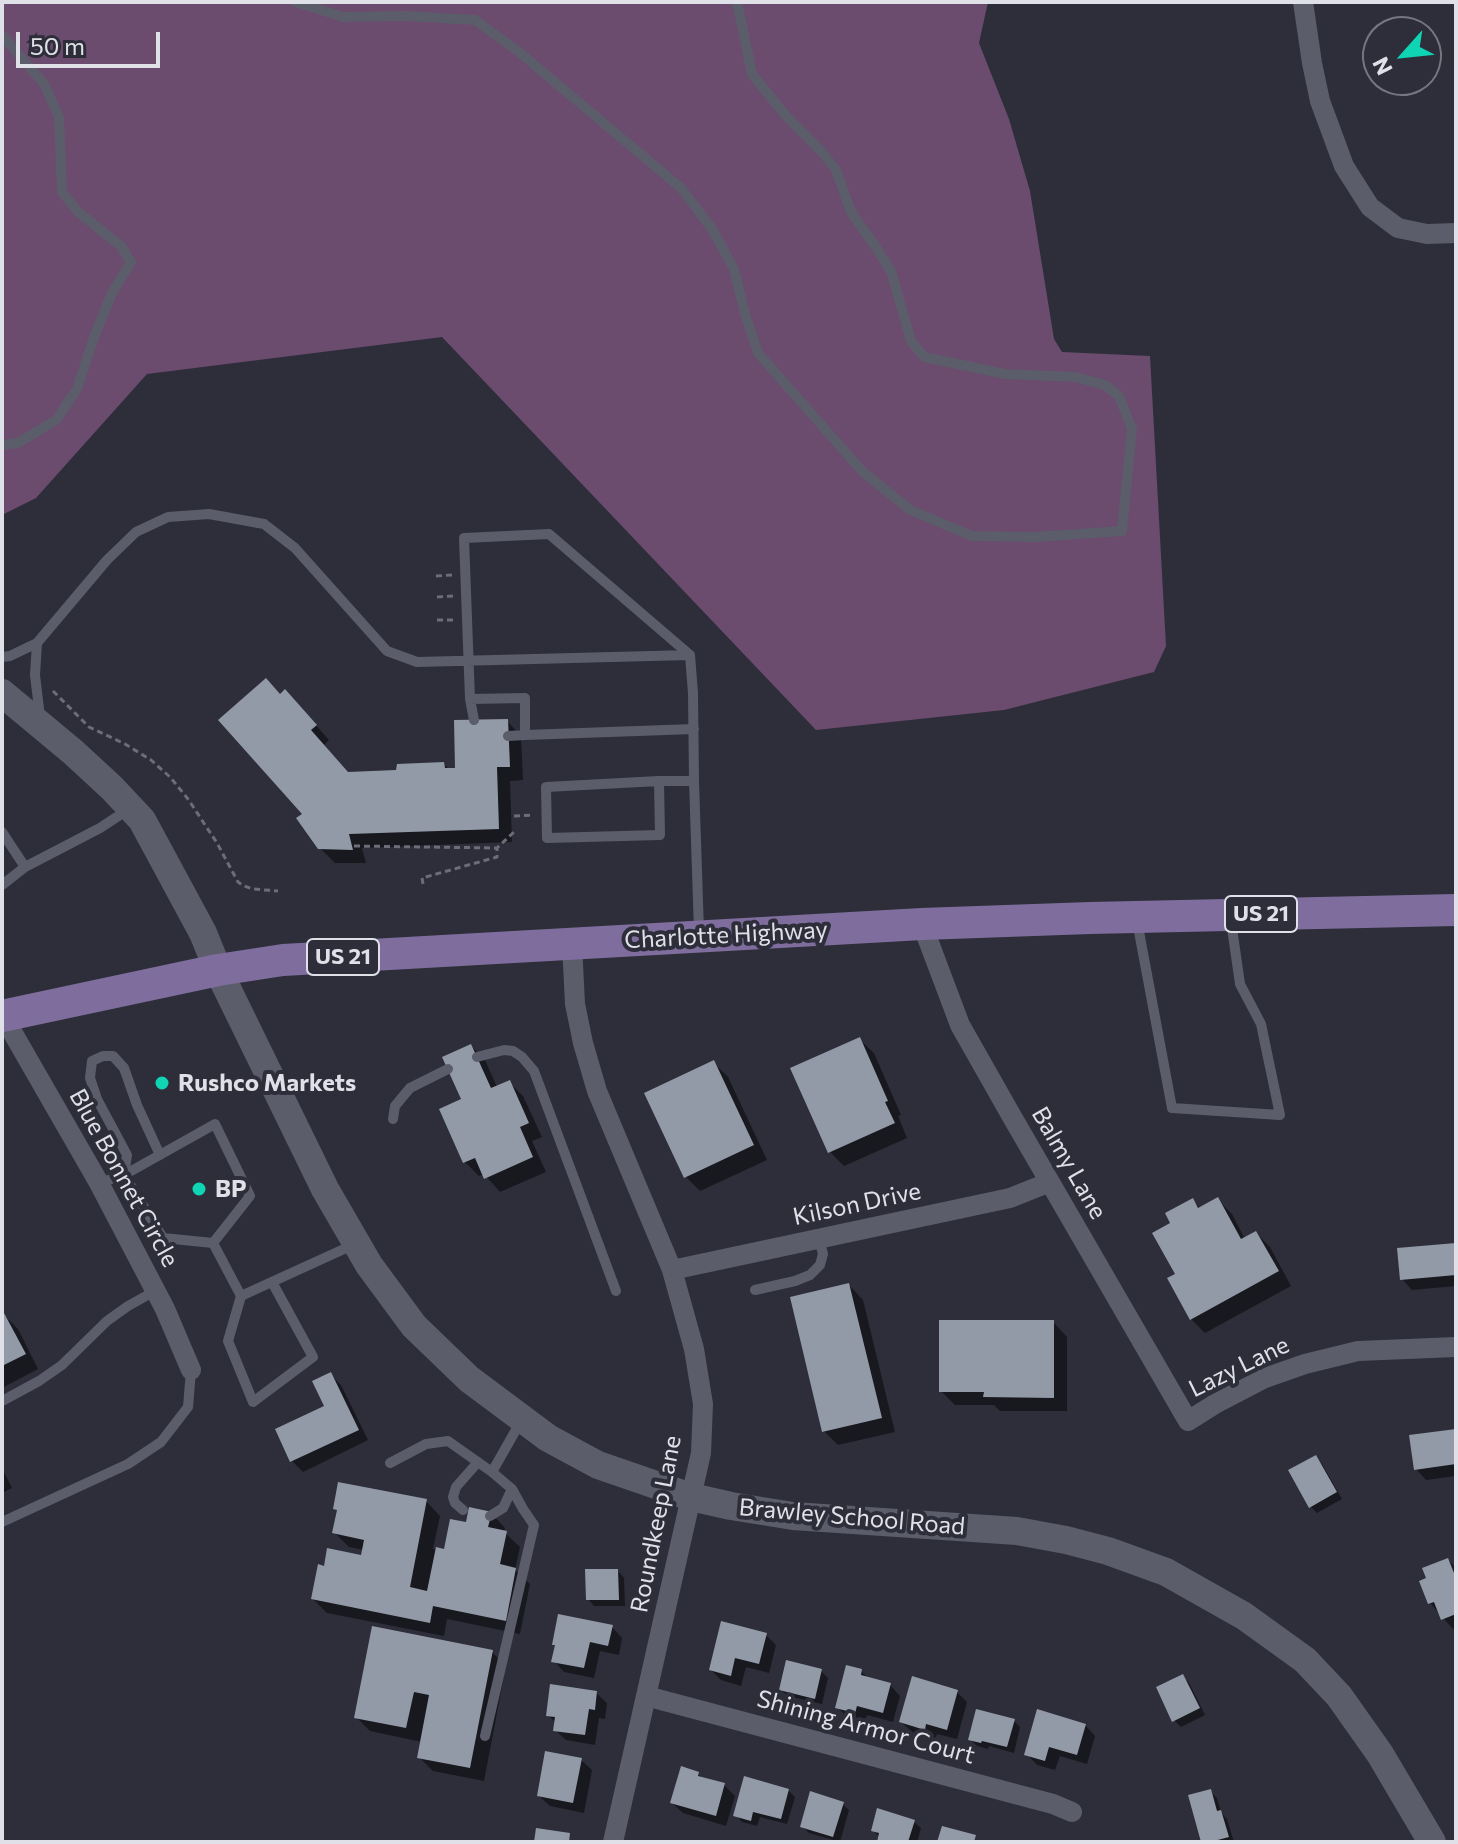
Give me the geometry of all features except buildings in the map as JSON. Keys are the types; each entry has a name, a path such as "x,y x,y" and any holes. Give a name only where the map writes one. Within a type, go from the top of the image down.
{"main road":[{"name":"Brawley School Road","path":"2,693 102,779 142,820 203,933 325,1189 369,1265 414,1326 469,1379 548,1438 598,1465 691,1497 793,1516 1017,1531 1108,1551 1166,1572 1244,1616 1305,1660 1339,1696 1380,1754 1432,1842"},
{"name":"Charlotte Highway","path":"3,1016 218,970 283,960 922,924 1456,910"}],"street":[{"path":"1303,2 1320,101 1344,166 1370,207 1398,228 1427,234 1456,233"},
{"name":"Balmy Lane","path":"922,924 960,1025 1188,1421"},
{"name":"Roundkeep Lane","path":"572,944 575,1004 583,1043 597,1091 672,1270 694,1349 703,1404 701,1453 613,1842"},
{"name":"Blue Bonnet Circle","path":"3,1016 99,1183 155,1291 191,1370"},
{"name":"Kilson Drive","path":"672,1270 1010,1198 1050,1182"},
{"name":"Lazy Lane","path":"1188,1421 1265,1378 1305,1364 1358,1351 1456,1347"},
{"name":"Shining Armor Court","path":"646,1696 1053,1804 1072,1812"}],"lane":[{"path":"296,2 343,17 405,16 475,20 519,52 681,188 712,229 734,269 758,353 862,471 910,510 972,536 1036,537 1122,531 1132,429 1119,396 1105,385 1075,377 1005,374 924,357 911,341 891,271 851,212 836,170 752,74 737,2"},
{"path":"2,35 44,84 59,117 62,192 78,212 121,246 131,262 112,293 77,389 56,420 18,443 2,445"},
{"path":"2,657 37,643 107,560 136,532 168,517 209,514 264,524 295,548 387,651 417,662 690,655"},
{"path":"474,720 470,699 464,538 549,534 690,655 700,937"},
{"path":"37,643 35,675 41,726"},
{"path":"470,699 525,698 525,735"},
{"path":"508,736 694,729"},
{"path":"659,781 660,835 547,838 546,787 659,781 694,781"},
{"path":"2,885 25,867 100,828 130,808"},
{"path":"2,832 25,867"},
{"path":"1136,917 1172,1108 1280,1115 1261,1024 1240,984 1230,915"},
{"path":"477,1057 504,1050 513,1051 534,1071 616,1291"},
{"path":"160,1155 124,1068 113,1056 92,1061 90,1078 97,1099 127,1155 124,1175 163,1238 213,1243"},
{"path":"393,1119 395,1106 410,1088 448,1069"},
{"path":"99,1183 124,1175 215,1124 250,1196 213,1243"},
{"path":"755,1290 810,1275 820,1265 823,1254 819,1239"},
{"path":"213,1243 241,1296 228,1341 253,1402 313,1357 272,1282"},
{"path":"241,1296 357,1243"},
{"path":"2,1401 51,1373 107,1321 155,1291"},
{"path":"2,1522 128,1464 161,1442 188,1407 191,1370"},
{"path":"492,1472 522,1420"},
{"path":"390,1463 426,1444 448,1441 512,1489 534,1525 485,1736"},
{"path":"463,1510 453,1497 456,1487 478,1462"},
{"path":"490,1516 503,1508 512,1489"}],"path":[{"path":"51,688 89,727 151,760 170,777 210,832 238,882 253,889 278,891"},
{"path":"514,816 546,815"},
{"path":"354,846 497,848 514,832"},
{"path":"423,884 422,878 497,857 497,848"}],"shaded area":[{"path":"2,2 988,2 979,43 1009,119 1030,191 1054,339 1062,352 1150,356 1166,646 1154,672 1004,710 816,730 442,337 147,374 36,498 2,515"}],"place":[{"name":"Rushco Markets","path":"162,1083"},
{"name":"BP","path":"199,1189"}]}
